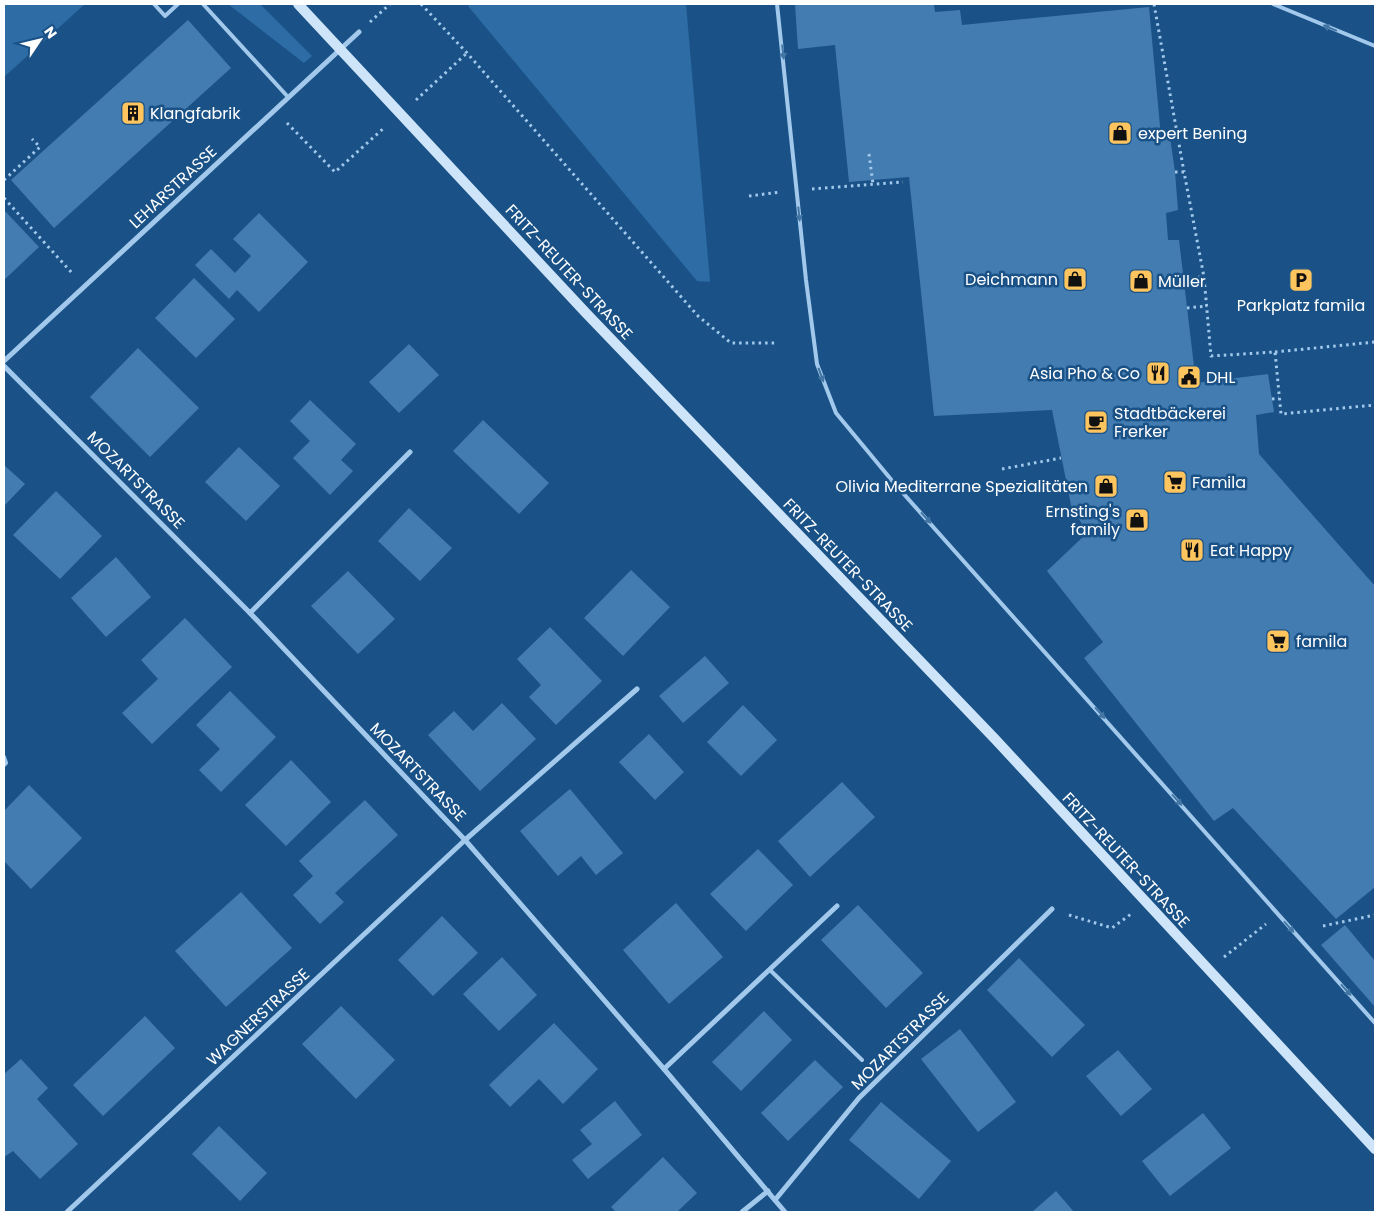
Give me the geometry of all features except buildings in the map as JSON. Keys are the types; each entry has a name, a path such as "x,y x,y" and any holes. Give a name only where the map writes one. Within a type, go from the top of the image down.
{"street":[{"name":"FRITZ-REUTER-STRASSE","path":"298,4 401,112 586,313 995,739 1375,1149"},
{"name":"LEHARSTRASSE","path":"4,362 359,32"},
{"name":"MOZARTSTRASSE","path":"4,366 250,613 465,840 664,1069 785,1212"},
{"path":"250,613 410,452"},
{"name":"MOZARTSTRASSE","path":"465,840 637,689"},
{"name":"WAGNERSTRASSE","path":"67,1212 465,840"},
{"path":"664,1069 837,906"},
{"name":"MOZARTSTRASSE","path":"775,1200 860,1098 1052,909"},
{"path":"742,1212 768,1191"}],"lane":[{"path":"154,4 165,16 178,4"},
{"path":"203,4 288,97"},
{"path":"778,4 817,364 836,413 894,483 1375,1023"},
{"path":"1273,4 1375,46"},
{"path":"4,757 6,763 4,765"},
{"path":"770,970 862,1060"}],"path":[{"path":"359,32 390,4"},
{"path":"421,4 467,53 698,316 731,343 775,343"},
{"path":"1154,4 1204,277 1211,356 1375,342"},
{"path":"274,110 335,172 467,53"},
{"path":"4,180 40,147 32,139"},
{"path":"869,154 873,184"},
{"path":"1175,172 1184,172"},
{"path":"749,196 797,190 903,182"},
{"path":"4,198 85,286"},
{"path":"1185,278 1204,277"},
{"path":"1187,308 1208,306"},
{"path":"1275,352 1281,414 1375,405"},
{"path":"1272,399 1279,398"},
{"path":"1002,469 1062,458"},
{"path":"1052,909 1112,928 1146,903"},
{"path":"1208,970 1278,914"},
{"path":"1323,926 1375,915"}],"shaded area":[{"path":"4,4 85,4 4,77"},
{"path":"228,4 260,4 312,56 304,63"},
{"path":"471,4 686,4 710,282 697,281 468,6"}],"place":[{"name":"Klangfabrik","path":"133,113"},
{"name":"expert Bening","path":"1120,133"},
{"name":"Deichmann","path":"1075,279"},
{"name":"Parkplatz famila","path":"1301,280"},
{"name":"Müller","path":"1141,281"},
{"name":"Asia Pho & Co","path":"1158,373"},
{"name":"DHL","path":"1189,377"},
{"name":"Stadtbäckerei Frerker","path":"1096,422"},
{"name":"Famila","path":"1175,482"},
{"name":"Olivia Mediterrane Spezialitäten","path":"1106,486"},
{"name":"Ernsting's family","path":"1137,520"},
{"name":"Eat Happy","path":"1192,550"},
{"name":"famila","path":"1278,641"}]}
